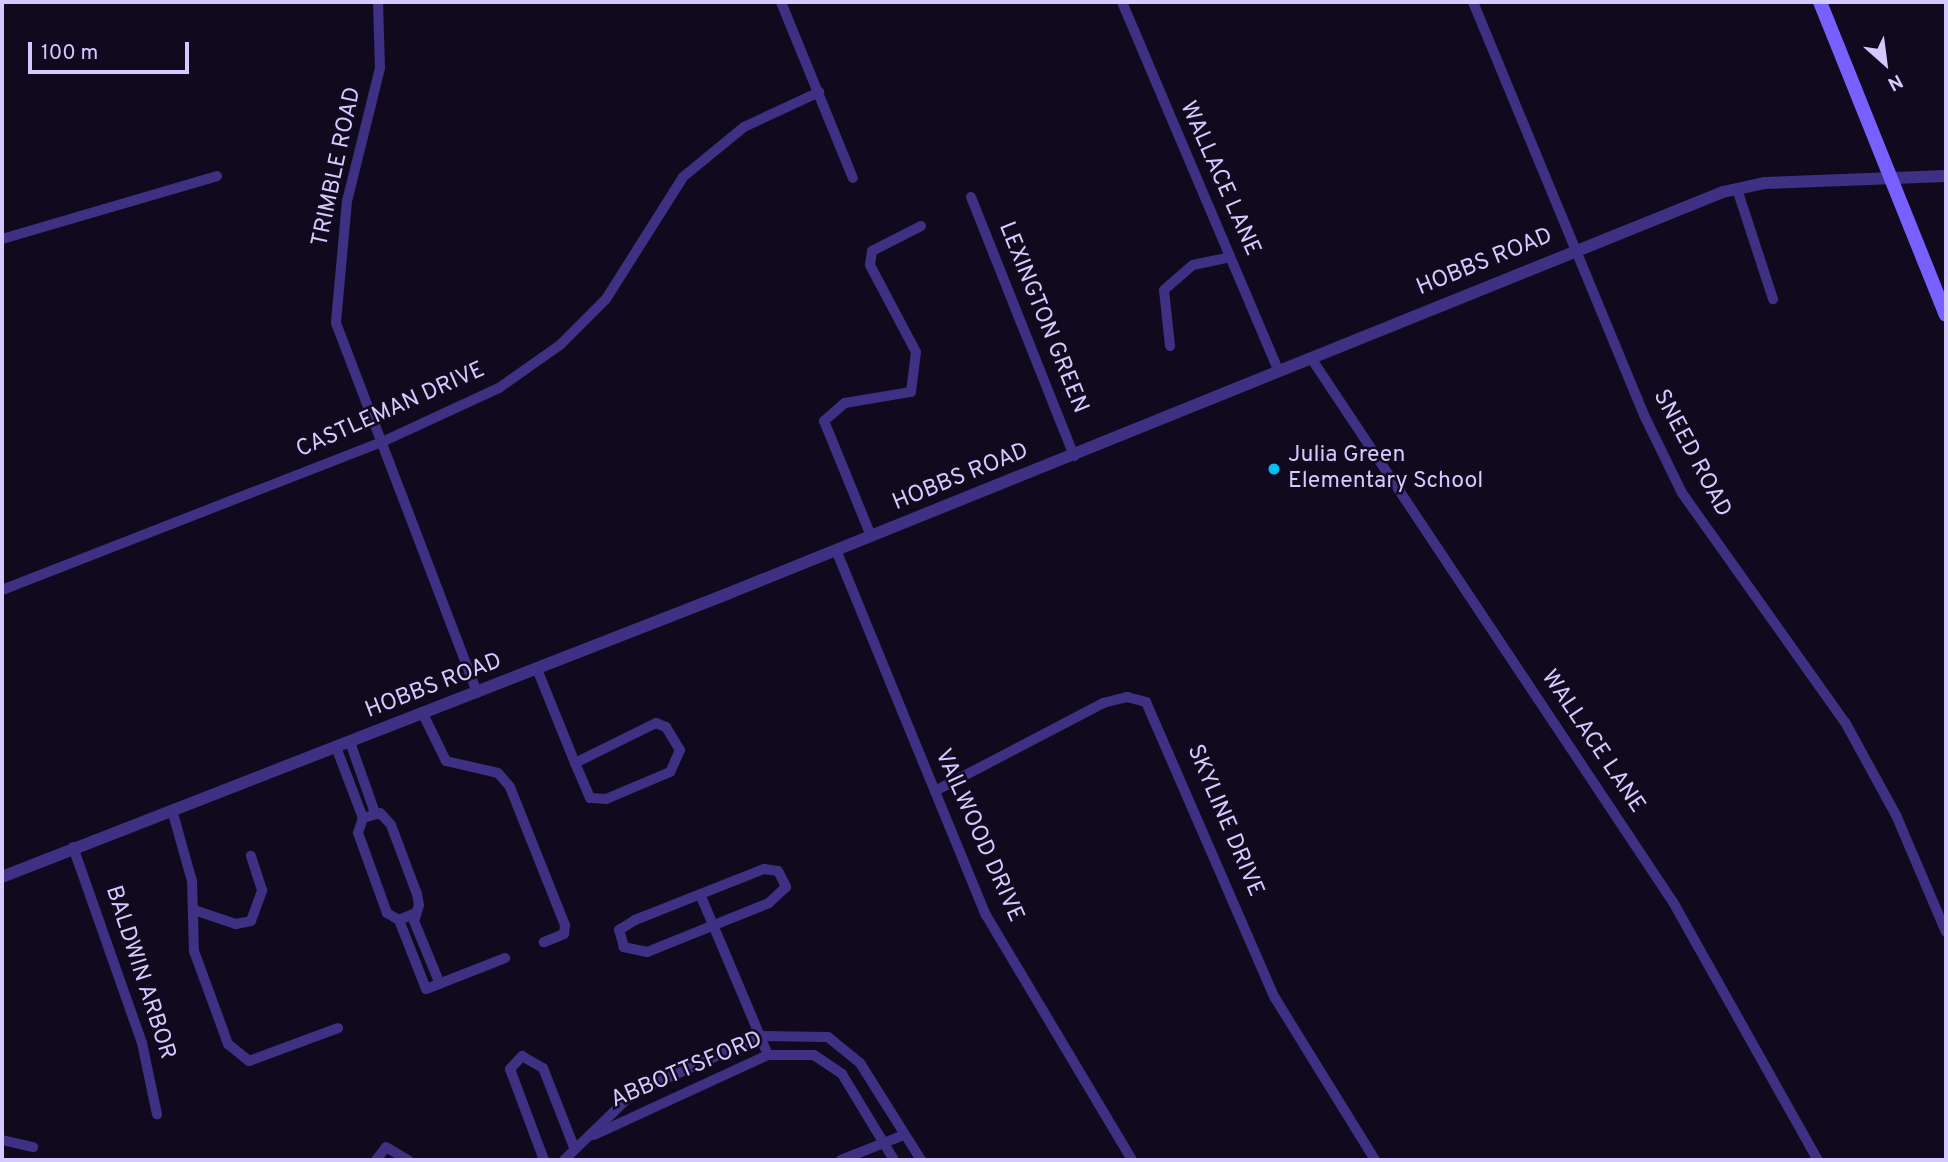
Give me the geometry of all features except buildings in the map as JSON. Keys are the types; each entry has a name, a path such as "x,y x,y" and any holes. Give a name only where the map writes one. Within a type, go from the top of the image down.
{"main road":[{"path":"1820,2 1946,315"}],"street":[{"name":"TRIMBLE ROAD","path":"378,2 380,68 347,201 336,323 477,693"},
{"path":"781,2 853,178"},
{"name":"WALLACE LANE","path":"1122,2 1279,371"},
{"name":"SNEED ROAD","path":"1473,2 1573,250 1682,493 1845,722 1896,815 1946,932"},
{"name":"CASTLEMAN DRIVE","path":"2,590 382,442 499,388 560,345 606,299 683,177 744,127 819,92"},
{"path":"2,239 217,176"},
{"name":"HOBBS ROAD","path":"2,877 73,847 477,693 1074,456 1573,250 1737,189 1946,176"},
{"path":"1737,189 1773,299"},
{"name":"LEXINGTON GREEN","path":"971,197 1074,456"},
{"path":"871,536 824,421 845,403 911,392 916,352 870,265 873,251 921,226"},
{"path":"1170,346 1164,290 1193,265 1230,257"},
{"name":"WALLACE LANE","path":"1311,358 1674,902 1818,1160"},
{"name":"VAILWOOD DRIVE","path":"836,550 986,915 1132,1160"},
{"path":"537,669 575,763 590,798 606,799 670,772 680,750 666,727 656,723 575,763"},
{"name":"SKYLINE DRIVE","path":"935,791 1103,703 1127,697 1146,702 1275,998 1375,1160"},
{"path":"423,714 446,761 498,774 510,787 565,925 564,934 544,942"},
{"path":"350,742 375,813 391,825 417,894 416,913 440,984"},
{"path":"336,747 363,818 358,834 387,913 399,920 426,989 505,958"},
{"path":"172,810 194,910 194,951 238,1057 262,1059 338,1028"},
{"path":"363,818 375,813"},
{"name":"BALDWIN ARBOR","path":"73,847 142,1043 157,1114"},
{"path":"194,910 236,924 251,921 262,890 251,856"},
{"path":"764,869 783,879 779,897 715,928 635,954 620,939 619,930 635,920 764,869"},
{"path":"700,894 768,1055"},
{"path":"399,920 416,913"},
{"name":"ABBOTTSFORD","path":"564,1160 574,1147 632,1094 761,1036 828,1037 860,1063 921,1160"},
{"name":"ABBOTTSFORD","path":"574,1147 622,1119 768,1055 814,1055 842,1074 894,1160"},
{"path":"544,1160 510,1069 522,1056 543,1068 574,1147"},
{"path":"841,1160 904,1135"},
{"path":"2,1140 33,1147"},
{"path":"376,1160 386,1147 408,1160"}],"place":[{"name":"Julia Green Elementary School","path":"1274,469"}]}
